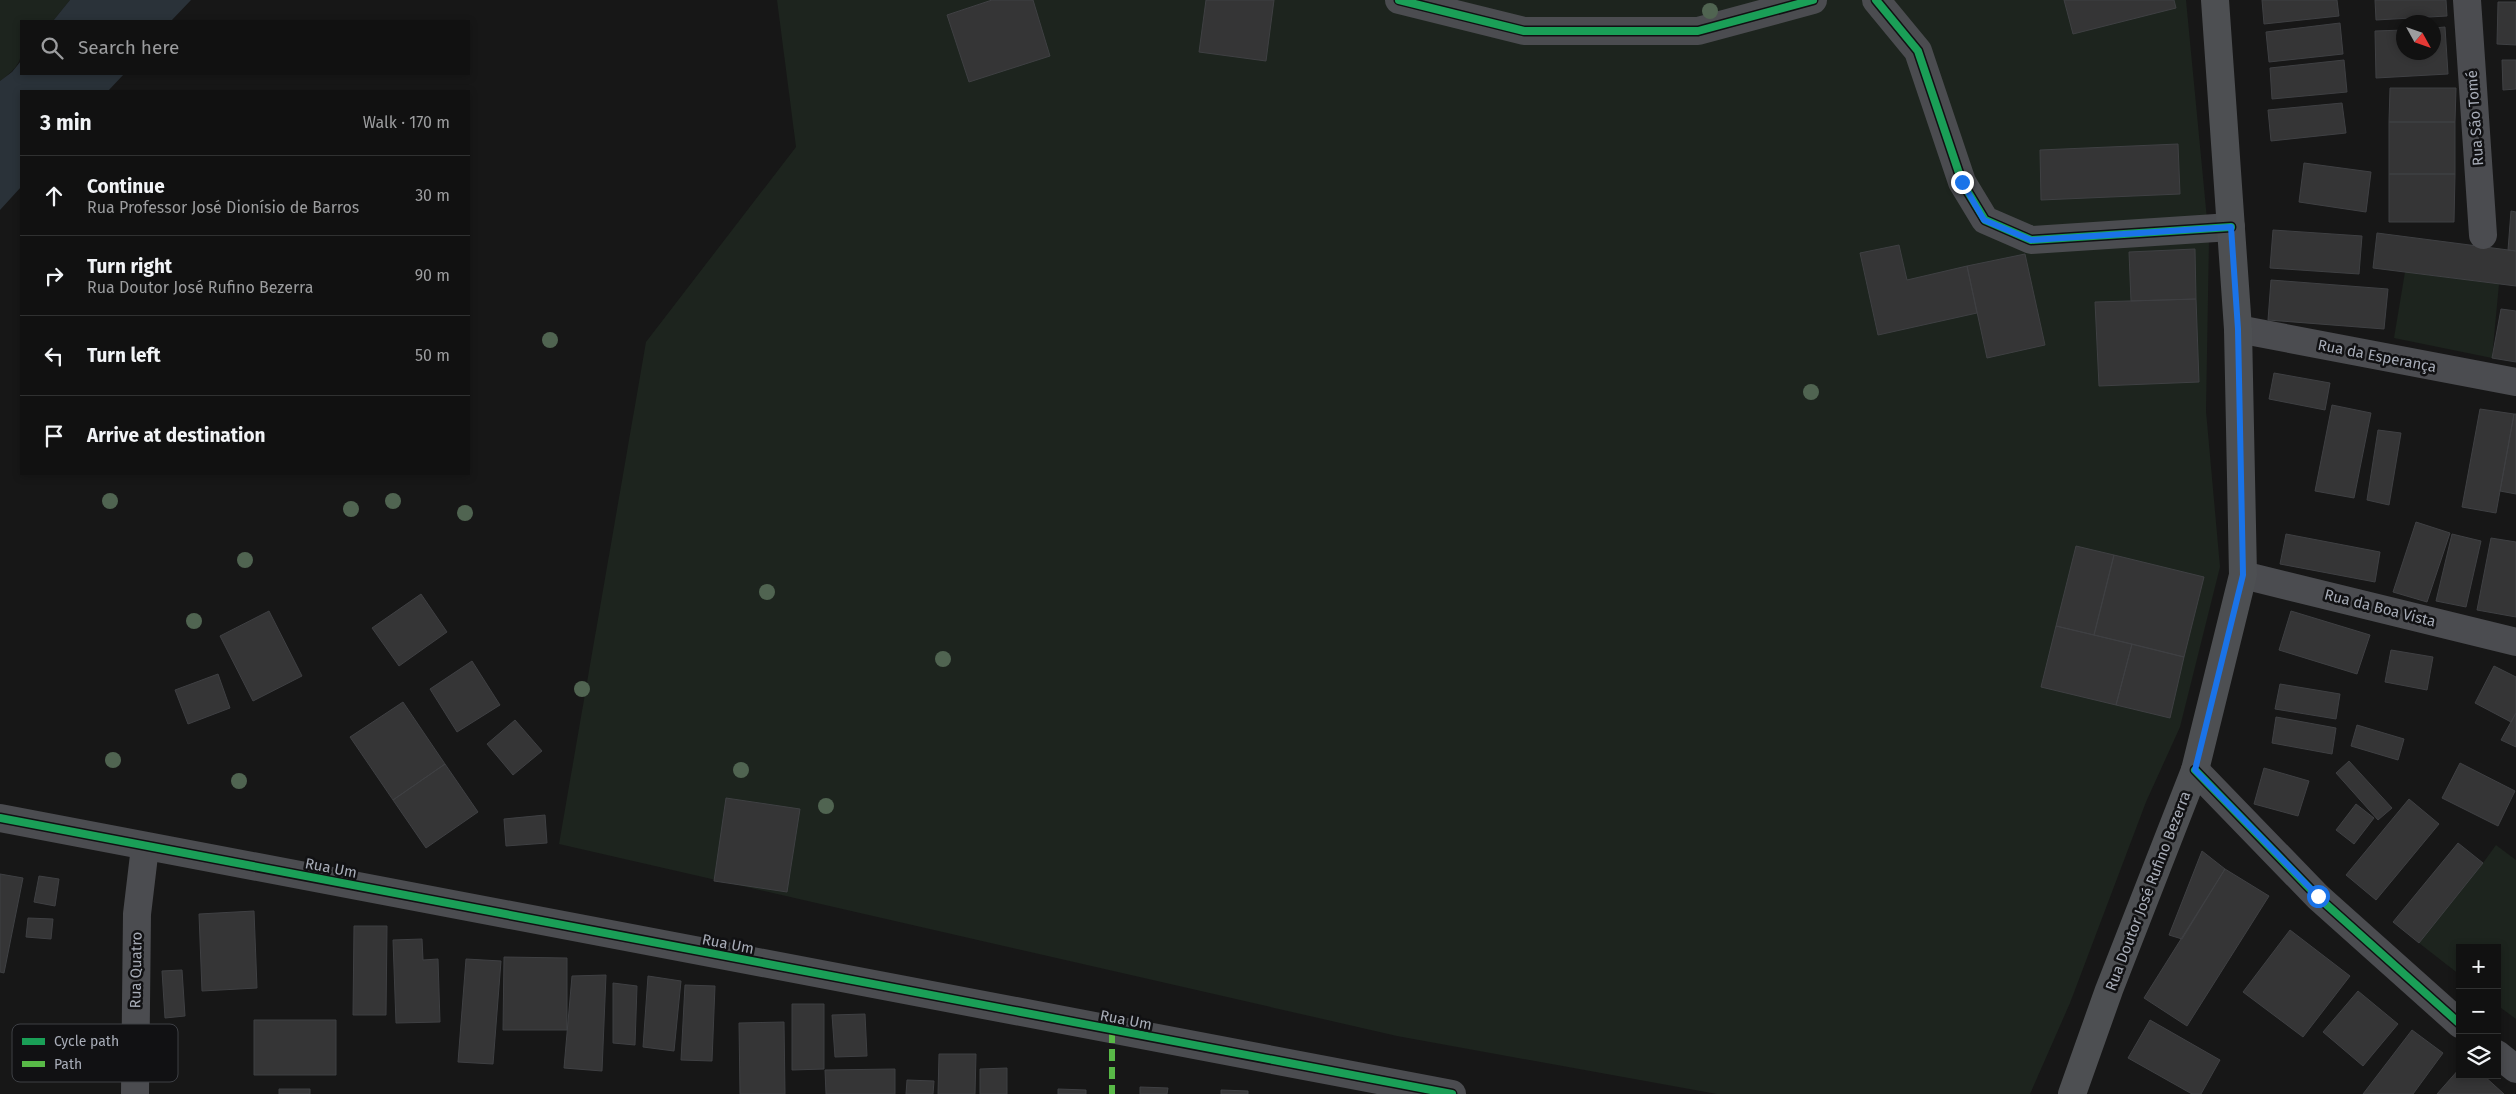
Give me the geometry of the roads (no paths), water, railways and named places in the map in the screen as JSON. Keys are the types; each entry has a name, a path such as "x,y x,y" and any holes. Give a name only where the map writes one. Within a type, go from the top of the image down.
{"main road":[{"name":"Rua Doutor José Rufino Bezerra","path":"2072,1094 2109,990 2195,770 2243,575 2238,329 2215,0"}],"street":[{"path":"1399,0 1524,31 1698,31 1813,0"},
{"path":"1876,0 1918,52 1962,182 1984,220 2031,240 2231,227"},
{"name":"Rua São Tomé","path":"2467,0 2483,235"},
{"name":"Rua da Esperança","path":"2238,329 2516,382"},
{"name":"Rua da Boa Vista","path":"2243,575 2516,642"},
{"path":"2195,770 2318,896 2456,1020"},
{"name":"Rua Um","path":"0,818 1452,1094"},
{"name":"Rua Quatro","path":"135,1024 137,914 145,847"},
{"path":"2501,1057 2516,1069"}]}
